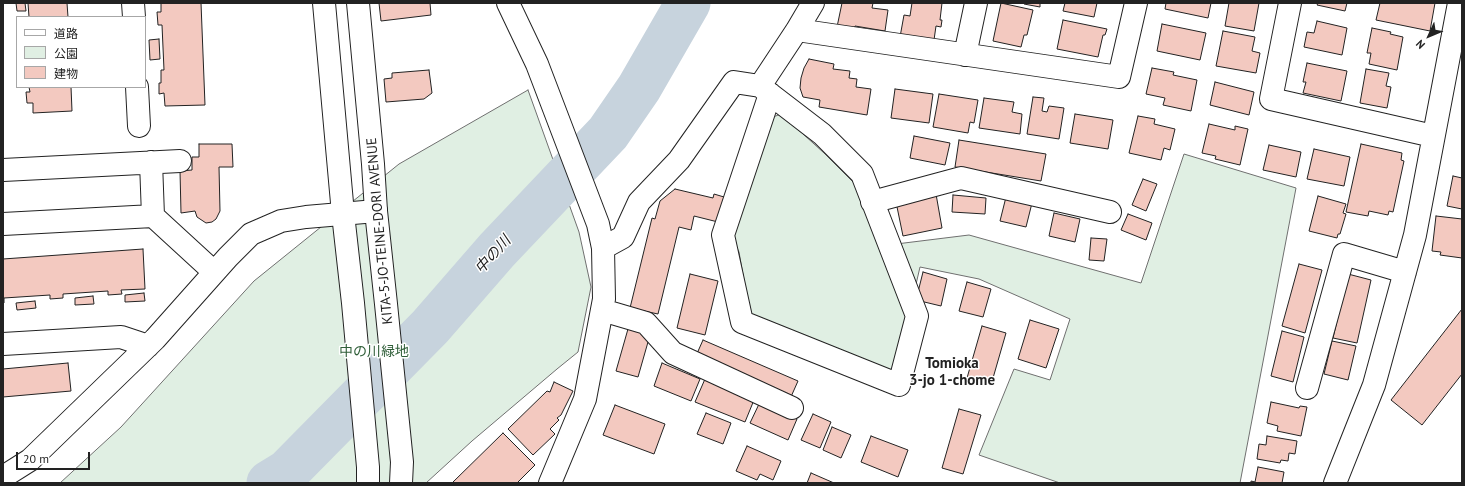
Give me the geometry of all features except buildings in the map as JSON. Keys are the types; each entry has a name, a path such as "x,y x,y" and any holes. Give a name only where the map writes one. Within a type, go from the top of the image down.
{"main road":[{"path":"133,3 134,16"},
{"path":"324,3 343,214 354,303 368,475"},
{"name":"KITA-5-JO-TEINE-DORI AVENUE","path":"358,3 401,473"},
{"path":"508,3 537,64 598,224 603,248 604,299 585,399 550,483"},
{"path":"603,248 624,237 639,202 679,160 734,82 765,90 822,134 862,174 917,316 899,385 742,322 723,235 765,90 797,30 814,3"},
{"path":"965,56 976,3"},
{"path":"797,30 965,56 1119,77 1136,3"},
{"path":"1290,3 1271,99 1434,136"},
{"path":"1337,482 1374,385 1415,235 1459,3"},
{"path":"137,88 139,126"},
{"path":"3,170 180,161"},
{"path":"151,162 153,216 214,272"},
{"path":"874,207 961,178 1110,212"},
{"path":"3,477 30,460 148,346 214,272 252,234 281,221 306,217 376,211"},
{"path":"3,224 153,216"},
{"path":"1307,388 1344,254 1405,272"},
{"path":"602,310 646,323 673,353 792,408"},
{"path":"3,344 121,337 148,346"}],"green space":[{"name":"中の川緑地","path":"528,90 579,232 591,287 578,352 472,441 426,483 60,483 121,427 254,281 399,164"},
{"path":"781,114 824,153 856,185 880,246 969,235 1141,283 1184,154 1296,188 1240,483 1060,483 979,455 1014,369 1050,380 1070,319 979,279 920,267 895,375 750,315 739,252 732,238 773,117"}],"waterway":[{"name":"中の川","path":"269,483 287,472 430,327 497,250 608,133 639,88 688,3"}],"district":[{"name":"Tomioka 3-jo 1-chome","path":"952,372"}]}
